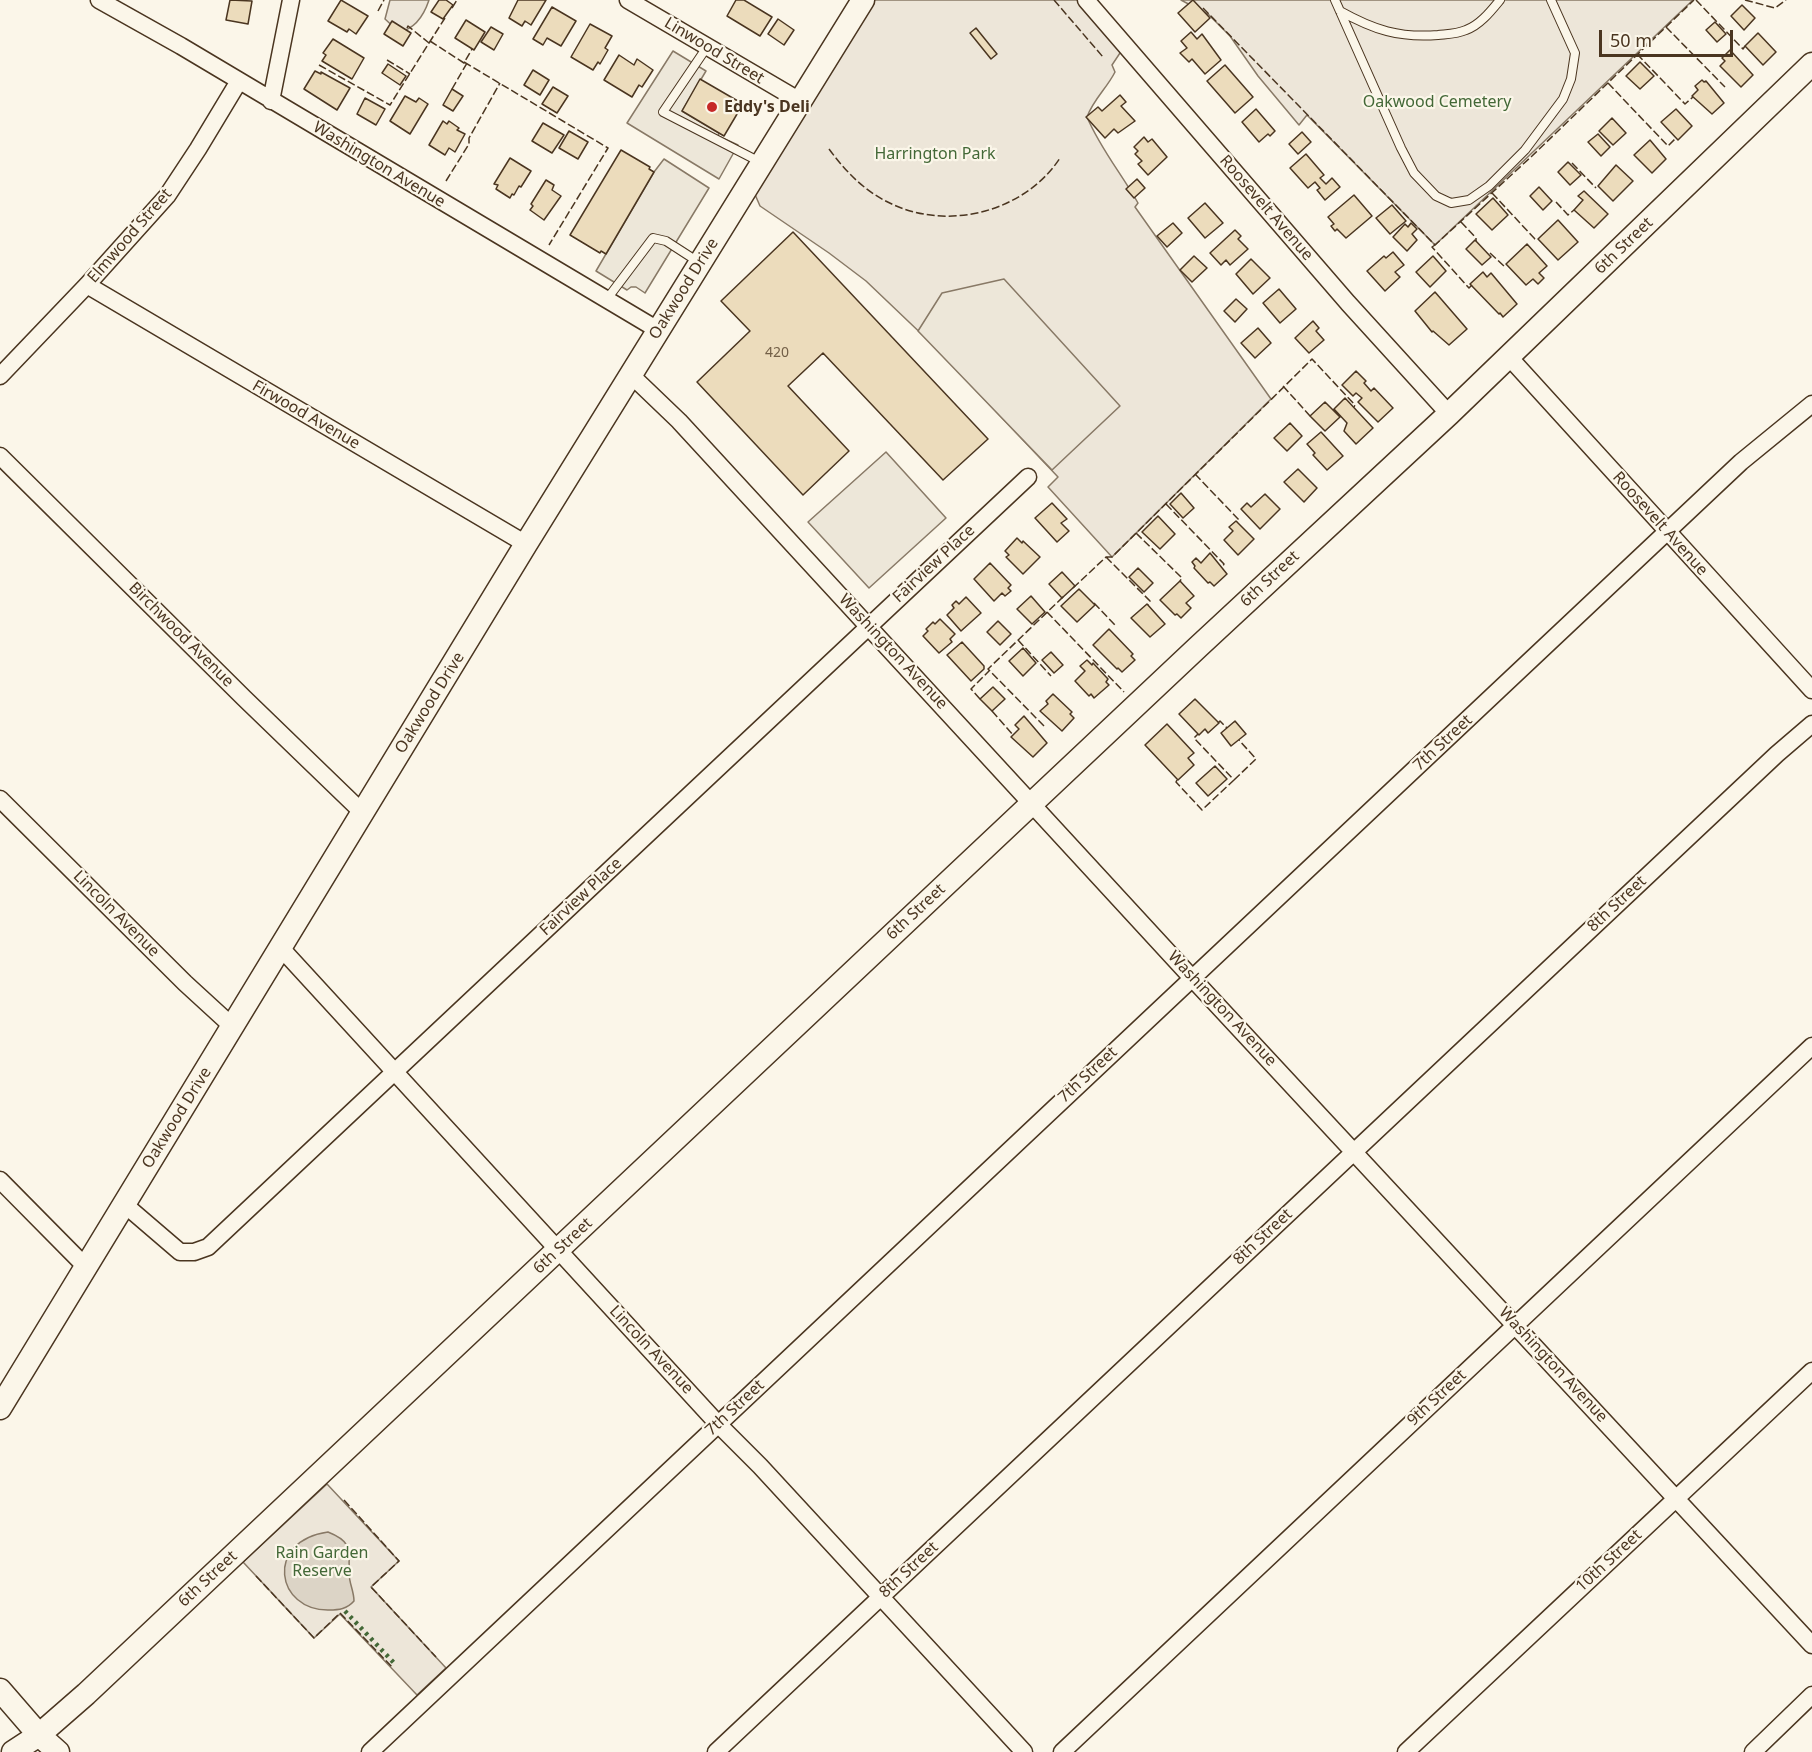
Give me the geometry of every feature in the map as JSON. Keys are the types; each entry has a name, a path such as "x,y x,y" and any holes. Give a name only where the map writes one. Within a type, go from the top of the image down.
{"street":[{"name":"Washington Avenue","path":"99,0 658,330"},
{"path":"271,101 291,0"},
{"name":"Linwood Street","path":"628,0 800,102"},
{"name":"Oakwood Drive","path":"0,1408 526,544 863,0"},
{"name":"Roosevelt Avenue","path":"1086,0 1348,303 1449,414"},
{"name":"6th Street","path":"13,1752 39,1735 94,1687 560,1250 615,1195 1449,414 1812,64"},
{"name":"Elmwood Street","path":"0,376 87,285 167,196 239,81"},
{"name":"Firwood Avenue","path":"87,285 526,544"},
{"name":"Roosevelt Avenue","path":"1509,357 1812,690"},
{"name":"Washington Avenue","path":"631,375 679,421 1192,978 1812,1645"},
{"name":"7th Street","path":"370,1752 1667,531 1741,462 1812,404"},
{"name":"Birchwood Avenue","path":"0,456 363,813"},
{"name":"Fairview Place","path":"124,1204 180,1252 194,1252 208,1247 1028,477"},
{"name":"8th Street","path":"716,1752 1777,754 1812,724"},
{"name":"Lincoln Avenue","path":"0,799 184,982 233,1027"},
{"name":"Lincoln Avenue","path":"280,947 718,1424 760,1466 1024,1752"},
{"name":"9th Street","path":"1062,1752 1812,1046"},
{"path":"0,1180 85,1266"},
{"name":"10th Street","path":"1407,1752 1812,1371"},
{"path":"1753,1752 1812,1695"},
{"path":"2,1696 58,1752"}],"lane":[{"path":"1335,0 1414,172 1436,196 1451,202 1469,200 1489,186 1525,150 1563,99 1571,79 1575,53 1551,0"},
{"path":"1340,10 1366,25 1393,34 1433,35 1467,30 1488,15 1500,0"},
{"path":"707,48 663,112 762,163"},
{"path":"607,298 653,238 666,241 701,263"}],"green space":[{"path":"390,0 429,0 418,20 410,28 399,32 385,19"},
{"name":"Harrington Park","path":"863,0 1084,0 1124,47 1112,65 1115,72 1087,117 1138,203 1135,207 1271,399 1112,557 1048,487 1058,477 931,343 866,281 760,206 750,183"},
{"name":"Oakwood Cemetery","path":"1181,0 1693,0 1435,245 1307,115 1299,125 1258,76 1230,36 1209,15"},
{"name":"Rain Garden Reserve","path":"327,1484 399,1561 371,1587 446,1668 417,1695 340,1614 314,1638 243,1562"}],"shaded area":[{"path":"673,51 706,71 682,111 719,133 718,136 738,145 719,179 627,123"},
{"path":"664,159 709,188 645,293 636,287 627,290 596,271 654,172"},
{"path":"1004,279 1120,406 1052,470 918,331 942,293"},
{"path":"886,452 946,518 869,588 808,522"},
{"path":"328,1532 342,1539 348,1548 349,1577 354,1597 354,1601 349,1606 336,1610 311,1607 297,1600 289,1588 285,1575 286,1561 294,1548 307,1538"}],"building":[{"path":"230,0 252,1 248,24 226,20"},
{"path":"341,0 368,16 356,34 349,29 347,32 328,21"},
{"path":"439,0 446,0 453,5 443,19 431,12"},
{"path":"518,0 546,0 531,25 525,21 522,26 509,18"},
{"path":"736,0 744,0 772,17 760,36 727,16"},
{"path":"1193,0 1210,18 1195,32 1178,13"},
{"path":"1742,5 1755,18 1744,30 1731,16"},
{"path":"552,7 576,21 561,46 547,38 543,45 533,39"},
{"path":"778,19 794,30 784,45 768,34"},
{"path":"466,20 485,32 474,50 455,38"},
{"path":"392,21 411,33 403,46 384,34"},
{"path":"1715,22 1726,34 1717,42 1706,30"},
{"path":"590,24 612,36 605,48 608,50 600,64 598,62 593,70 571,57"},
{"path":"491,27 503,34 494,50 481,42"},
{"path":"976,28 997,54 991,59 970,33"},
{"path":"1191,32 1197,39 1202,34 1221,60 1205,74 1192,59 1189,62 1180,53 1187,48 1181,41"},
{"path":"1758,33 1776,52 1763,65 1745,46"},
{"path":"333,39 364,58 352,79 322,61 326,55 323,53"},
{"path":"1730,50 1753,75 1741,87 1720,66 1725,61 1722,58"},
{"path":"619,55 634,65 637,59 653,70 642,87 639,85 632,97 604,80"},
{"path":"1640,62 1654,76 1640,89 1626,76"},
{"path":"388,64 406,76 400,85 382,73"},
{"path":"1225,65 1253,97 1235,113 1207,81"},
{"path":"533,70 549,80 540,95 524,85"},
{"path":"315,71 350,88 337,110 304,89"},
{"name":"Eddy's Deli","path":"700,79 743,104 724,136 682,111"},
{"path":"1702,80 1706,81 1724,103 1712,114 1692,96 1698,90 1695,86"},
{"path":"553,87 568,96 557,113 542,104"},
{"path":"452,89 463,96 453,111 443,105"},
{"path":"1120,95 1126,102 1121,106 1135,121 1118,133 1114,129 1105,138 1086,117 1098,107 1102,111"},
{"path":"405,96 416,102 419,98 428,104 410,134 390,121"},
{"path":"365,98 385,109 376,125 357,114"},
{"path":"1256,109 1275,131 1259,142 1242,122"},
{"path":"1676,109 1692,126 1678,140 1661,122"},
{"path":"1612,118 1626,133 1613,145 1599,131"},
{"path":"443,121 447,124 449,121 459,128 457,130 465,134 455,152 449,148 445,155 429,145"},
{"path":"543,123 564,135 552,153 532,141"},
{"path":"569,131 588,142 578,159 559,148"},
{"path":"1302,132 1311,142 1298,154 1289,144"},
{"path":"1598,134 1610,147 1601,156 1588,142"},
{"path":"1144,137 1148,142 1152,139 1167,157 1148,175 1138,164 1142,161 1135,154 1138,151 1134,147"},
{"path":"1650,140 1666,159 1652,173 1634,155"},
{"path":"621,150 650,167 649,169 654,172 606,254 601,251 600,253 570,235"},
{"path":"1306,154 1324,175 1320,178 1326,184 1332,178 1340,187 1325,200 1317,190 1320,188 1315,182 1308,188 1290,168"},
{"path":"510,158 531,171 521,187 519,186 510,198 496,189 498,185 494,184"},
{"path":"1568,162 1581,175 1570,185 1558,172"},
{"path":"1616,165 1633,181 1613,201 1598,186"},
{"path":"1137,179 1145,188 1134,198 1126,189"},
{"path":"546,180 554,185 552,190 561,196 544,220 530,210 533,206 531,204"},
{"path":"1539,187 1552,201 1543,210 1530,196"},
{"path":"1584,191 1608,214 1594,228 1574,210 1583,200 1578,196"},
{"path":"1354,195 1372,216 1346,238 1337,229 1335,231 1331,226 1334,224 1328,217"},
{"path":"1493,198 1508,215 1492,230 1476,214"},
{"path":"1205,203 1223,223 1205,238 1188,218"},
{"path":"1392,205 1406,221 1390,234 1376,218"},
{"path":"1558,220 1578,242 1558,260 1538,239"},
{"path":"1173,223 1182,233 1167,247 1157,236"},
{"path":"1411,223 1417,229 1412,234 1417,240 1407,251 1393,237 1405,224 1408,227"},
{"path":"1235,230 1241,236 1238,239 1248,249 1230,265 1226,260 1221,265 1210,253"},
{"path":"793,232 988,439 943,480 823,353 788,386 849,451 803,495 697,382 750,331 721,301"},
{"path":"1475,240 1491,257 1482,265 1466,249"},
{"path":"1527,244 1547,266 1539,273 1544,278 1538,284 1533,279 1526,285 1506,264"},
{"path":"1393,252 1404,265 1395,272 1400,277 1385,291 1367,271 1384,256 1386,258"},
{"path":"1194,256 1207,268 1192,282 1180,270"},
{"path":"1433,256 1446,271 1430,287 1416,272"},
{"path":"1251,259 1270,278 1253,294 1236,274"},
{"path":"1483,272 1487,277 1491,273 1517,304 1503,317 1470,284"},
{"path":"1279,289 1296,309 1280,323 1263,303"},
{"path":"1435,292 1467,329 1449,345 1432,332 1415,311"},
{"path":"1236,299 1247,309 1235,322 1224,311"},
{"path":"1313,321 1319,328 1316,331 1324,340 1309,353 1295,338"},
{"path":"1258,328 1271,343 1255,358 1241,343"},
{"path":"1356,371 1366,381 1364,383 1371,391 1374,388 1393,408 1378,422 1358,402 1362,398 1356,393 1353,396 1342,385"},
{"path":"1345,398 1373,428 1356,444 1344,431 1347,423 1334,409"},
{"path":"1325,402 1340,417 1325,431 1310,416"},
{"path":"1290,423 1302,436 1287,451 1274,438"},
{"path":"1321,432 1343,456 1327,470 1313,455 1315,453 1307,444"},
{"path":"1298,469 1317,488 1304,502 1284,482"},
{"path":"1181,493 1194,508 1183,518 1170,504"},
{"path":"1265,494 1280,509 1260,529 1241,509 1247,503 1251,507"},
{"path":"1052,503 1067,519 1061,523 1069,531 1057,542 1035,518"},
{"path":"1158,516 1175,534 1160,549 1142,532"},
{"path":"1236,521 1254,539 1238,555 1224,540 1233,531 1229,527"},
{"path":"1017,538 1040,557 1023,574 1006,557 1009,555 1005,551"},
{"path":"1210,553 1227,574 1214,586 1194,568 1192,562 1196,558 1201,563"},
{"path":"990,563 1011,585 1008,588 1011,591 1005,596 1002,593 994,601 974,579"},
{"path":"1138,568 1153,583 1144,592 1129,577"},
{"path":"1062,572 1075,586 1062,598 1049,584"},
{"path":"1180,581 1194,596 1186,603 1191,608 1181,618 1160,600"},
{"path":"1079,589 1095,605 1077,622 1061,606"},
{"path":"1031,596 1045,612 1032,624 1017,609"},
{"path":"966,597 981,613 961,631 947,615 954,608 952,605 956,601 959,604"},
{"path":"1147,604 1165,624 1150,637 1131,618"},
{"path":"940,619 955,634 950,639 952,642 939,653 923,636 933,622 935,624"},
{"path":"998,621 1011,634 1000,645 987,632"},
{"path":"1109,629 1133,654 1131,656 1135,660 1122,672 1093,645"},
{"path":"962,642 984,666 984,669 971,681 947,655"},
{"path":"1023,648 1036,663 1023,676 1009,661"},
{"path":"1051,652 1063,665 1054,673 1042,660"},
{"path":"1087,660 1092,665 1093,663 1108,679 1106,682 1109,685 1094,698 1091,694 1089,696 1075,681 1085,671 1080,666"},
{"path":"993,687 1005,699 992,711 980,699"},
{"path":"1053,694 1072,712 1070,714 1074,718 1062,731 1040,711 1048,704 1046,701"},
{"path":"1195,699 1219,723 1208,733 1205,729 1199,735 1179,714"},
{"path":"1024,716 1047,743 1033,757 1011,737 1019,729 1015,725"},
{"path":"1235,721 1246,734 1231,746 1221,733"},
{"path":"1167,724 1194,753 1188,758 1194,765 1178,780 1145,745"},
{"path":"1215,766 1227,779 1208,796 1196,783"}],"hedge":[{"path":"345,1611 395,1664"}],"fence":[{"path":"378,11 384,0"},
{"path":"452,8 457,0"},
{"path":"1054,0 1103,57"},
{"path":"1203,8 1435,245 1532,156 1694,0"},
{"path":"1696,0 1743,49 1745,46"},
{"path":"1745,0 1775,8 1786,0"},
{"path":"429,43 445,18"},
{"path":"319,65 390,105 429,43 408,26 406,30"},
{"path":"1666,27 1725,87"},
{"path":"430,41 464,63 472,49"},
{"path":"1637,54 1685,104 1693,97"},
{"path":"387,60 410,74"},
{"path":"464,62 608,148 549,245"},
{"path":"452,89 467,63"},
{"path":"446,181 469,144 469,138 500,83"},
{"path":"1608,83 1668,146 1676,138"},
{"path":"829,149 842,166 874,194 916,213 940,216 986,211 1008,203 1028,191 1060,158"},
{"path":"1572,163 1596,188"},
{"path":"1492,193 1535,239 1538,239"},
{"path":"1556,202 1568,215 1574,210"},
{"path":"1461,222 1476,238 1476,241"},
{"path":"1435,245 1432,247 1469,288 1472,285"},
{"path":"1490,253 1504,266 1506,264"},
{"path":"1073,588 1106,557 1112,557 1312,359 1355,405 1354,407"},
{"path":"1283,386 1310,416"},
{"path":"1195,474 1239,520 1237,522"},
{"path":"1166,504 1224,564 1223,566"},
{"path":"1136,533 1182,578 1180,581"},
{"path":"1106,557 1150,601 1148,605"},
{"path":"1044,726 988,669 1064,596"},
{"path":"1094,603 1115,625"},
{"path":"1047,612 1124,692"},
{"path":"1018,640 1051,676"},
{"path":"980,699 971,689 989,671"},
{"path":"992,711 1013,735"},
{"path":"1218,723 1220,721 1227,728"},
{"path":"1177,780 1176,782 1202,810 1234,780 1194,738 1198,734"},
{"path":"1234,780 1256,759 1239,740"},
{"path":"344,1500 399,1561 371,1587 436,1657"},
{"path":"256,1576 314,1638 340,1613 392,1667"}],"place":[{"name":"Eddy's Deli","path":"712,107"}]}
